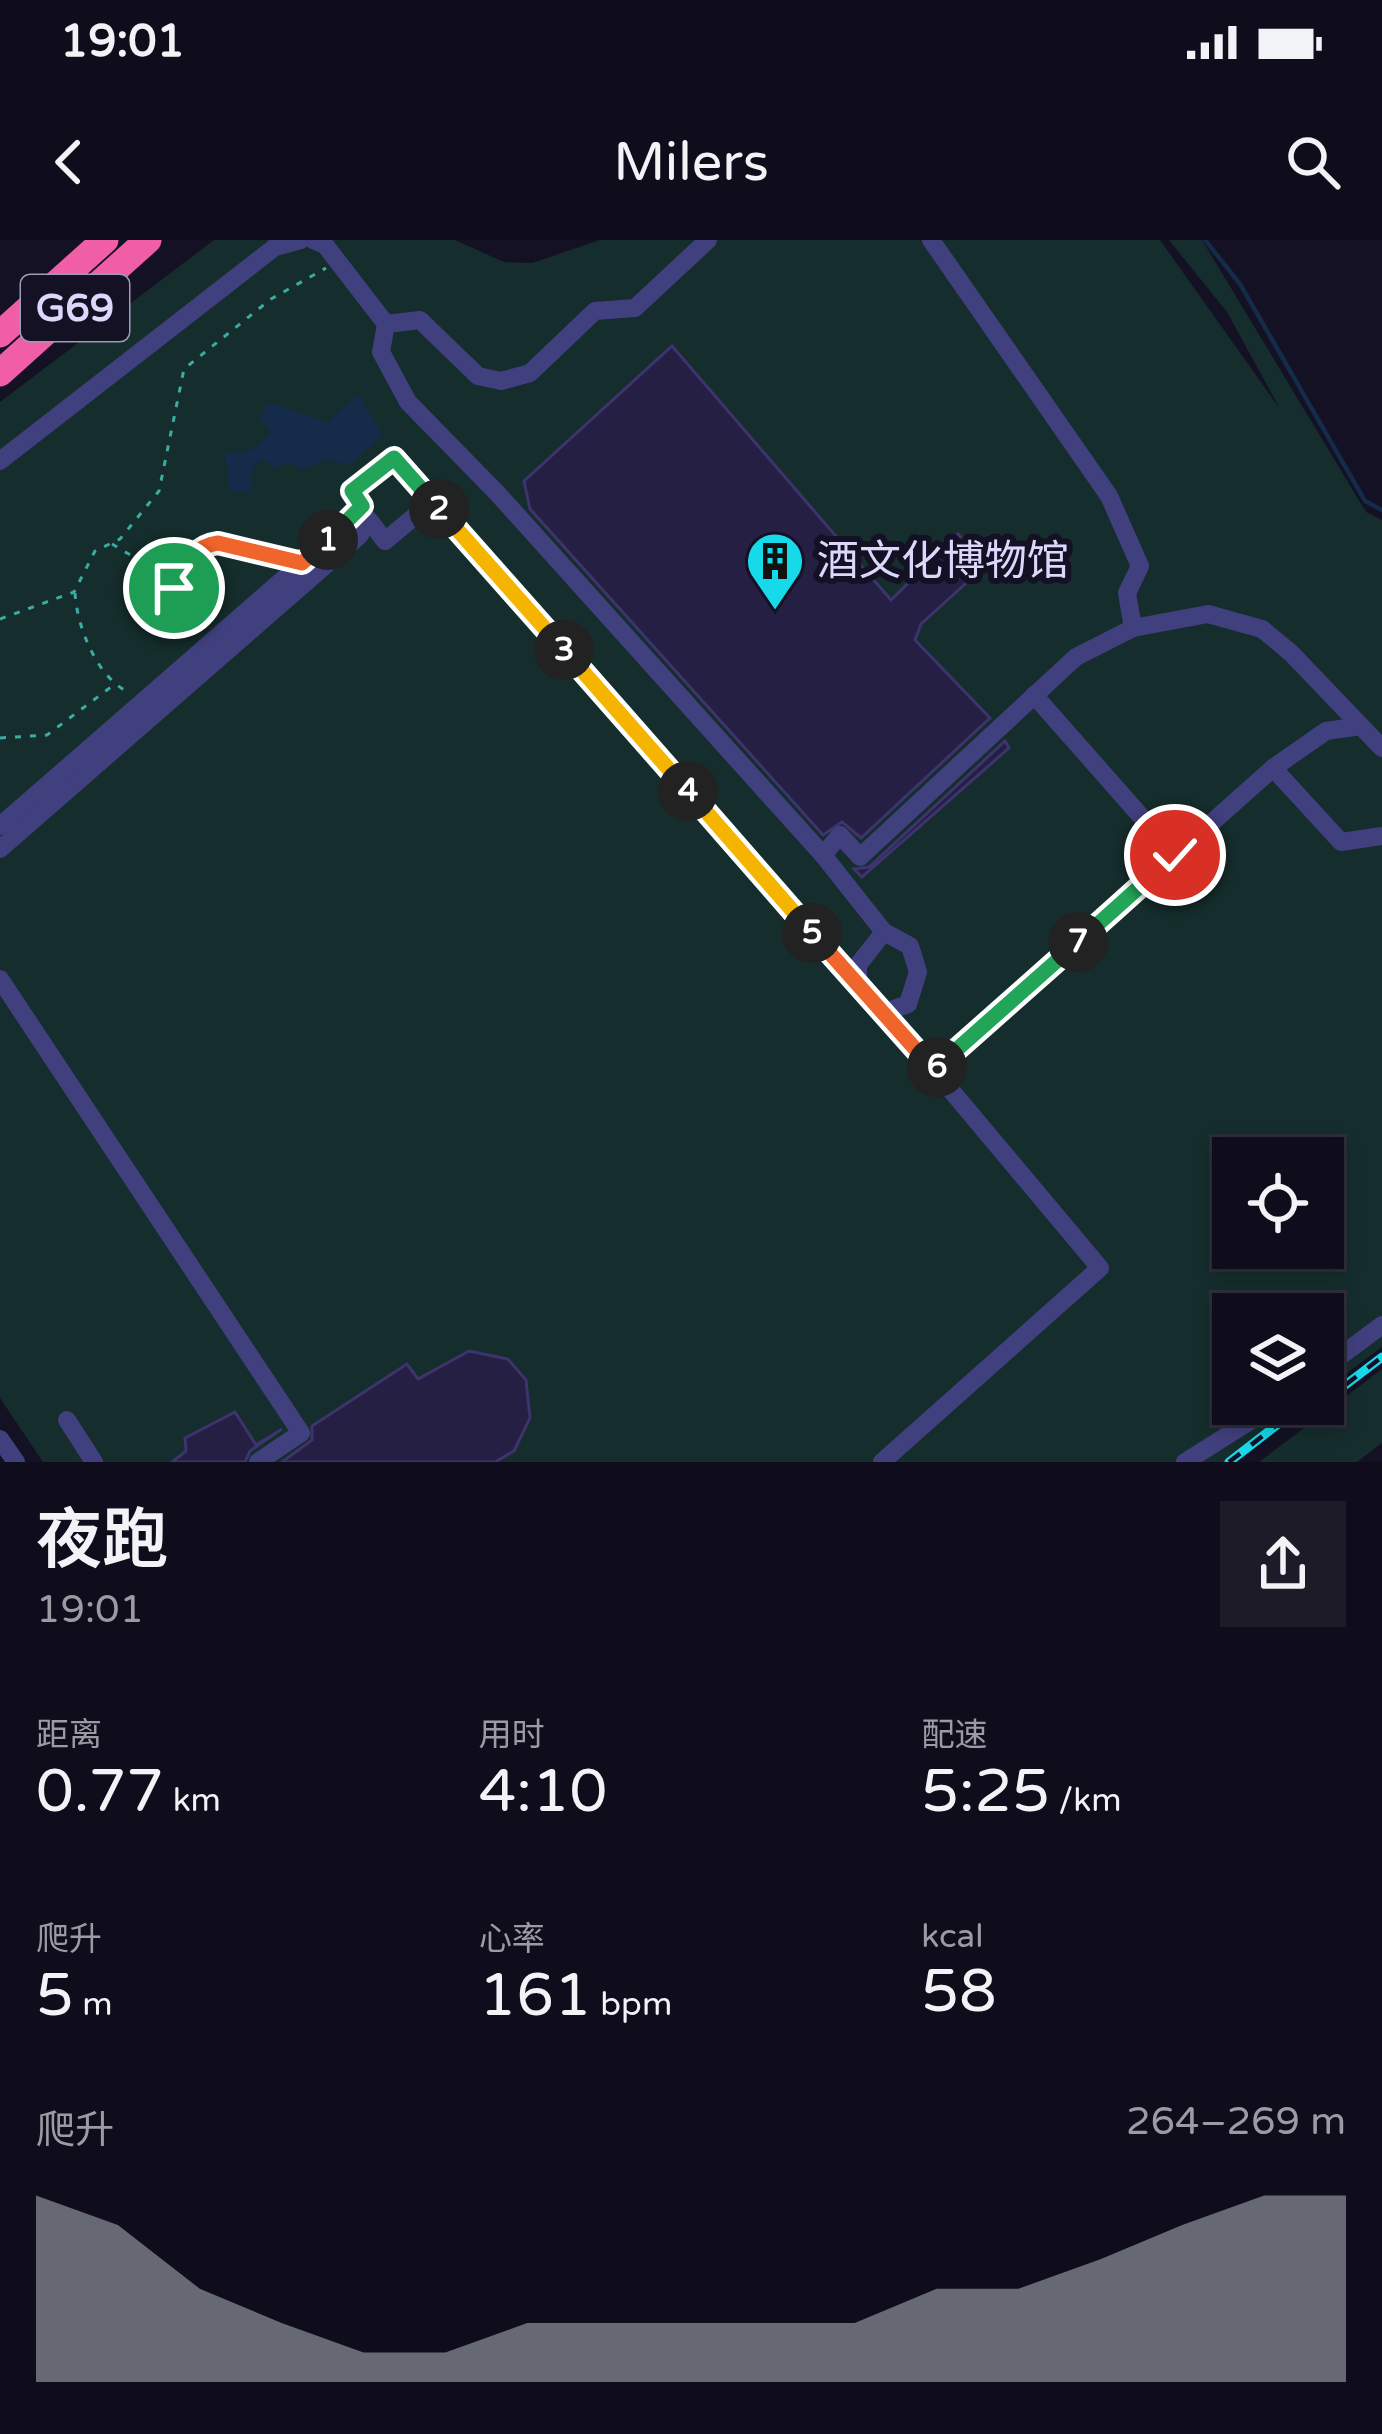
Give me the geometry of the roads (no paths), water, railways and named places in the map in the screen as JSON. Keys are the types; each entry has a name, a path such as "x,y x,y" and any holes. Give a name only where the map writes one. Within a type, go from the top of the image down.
{"highway":[{"name":"G69","path":"0,334 105,240"},
{"name":"G69","path":"0,373 148,240"}],"street":[{"path":"0,461 274,248 301,240"},
{"path":"314,240 325,245 386,324 381,352 408,402 498,494 823,855 884,932 910,946 918,972 908,1004 884,1013"},
{"path":"386,324 420,320 478,376 500,381 530,373 595,311 635,308 708,240"},
{"path":"931,240 1109,496 1140,566 1127,592 1133,628"},
{"path":"0,826 357,515 362,506 352,491 394,458 934,1070 1100,1268 882,1462"},
{"path":"0,849 358,536 369,520 385,541 433,502"},
{"path":"823,855 840,835 860,857 1076,657 1133,628 1208,614 1262,629 1291,652 1382,748"},
{"path":"1034,695 1175,855"},
{"path":"934,1070 1273,768 1326,730 1361,726"},
{"path":"1273,768 1341,842 1382,836"},
{"path":"858,985 858,965 884,932"},
{"path":"0,980 301,1433 258,1462"},
{"path":"1344,1354 1382,1325"},
{"path":"67,1420 94,1462"},
{"path":"1185,1462 1215,1439 1248,1425"},
{"path":"0,1438 16,1462"}],"water":[{"path":"358,394 383,435 350,465 326,459 302,471 291,462 276,468 263,459 253,466 251,493 229,490 225,454 254,449 271,432 260,419 268,402 328,422"}],"waterway":[{"path":"1205,240 1240,284 1365,501 1382,510"}],"railway":[{"path":"1344,1386 1382,1357"},
{"path":"1229,1462 1277,1425"}],"place":[{"name":"酒文化博物馆","path":"775,612"}]}
